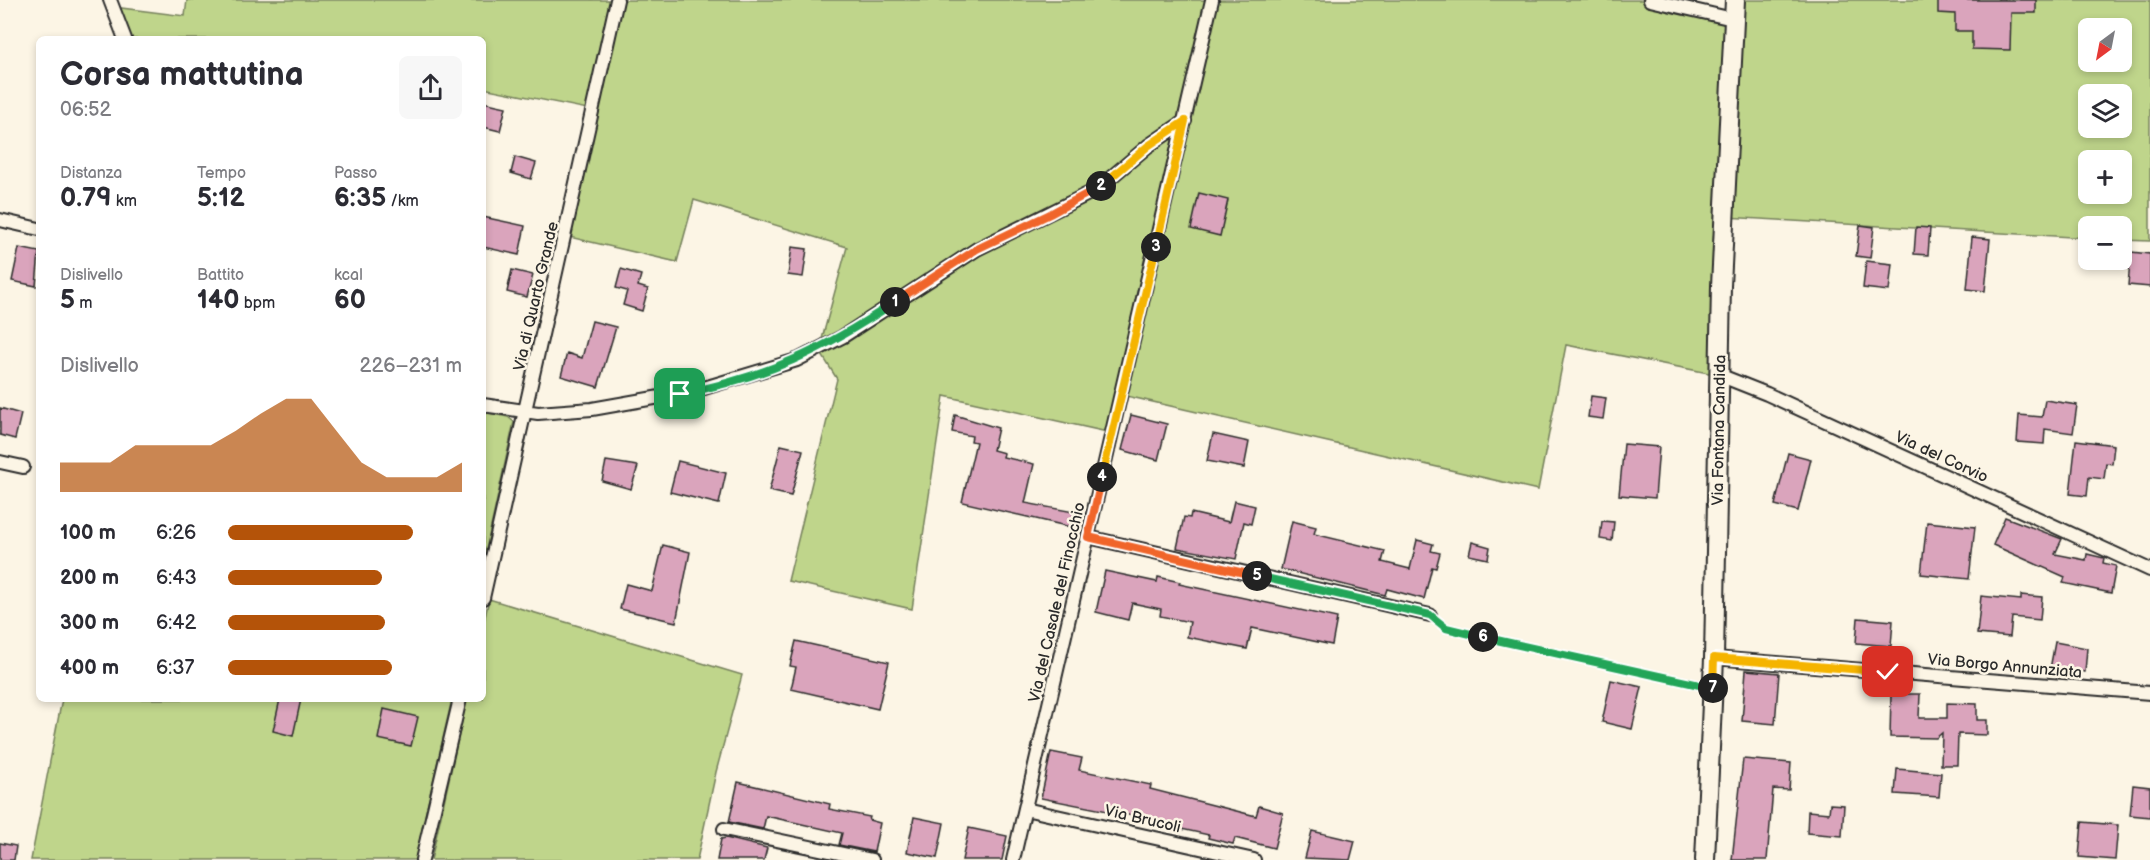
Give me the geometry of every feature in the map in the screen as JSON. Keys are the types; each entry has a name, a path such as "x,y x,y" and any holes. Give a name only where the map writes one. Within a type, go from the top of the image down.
{"main road":[{"name":"Via Fontana Candida","path":"1706,860 1714,658 1719,375 1735,0"}],"street":[{"path":"110,0 124,36"},
{"name":"Via di Quarto Grande","path":"486,585 617,0"},
{"name":"Via del Casale del Finocchio","path":"1013,860 1212,0"},
{"path":"1650,0 1733,19"},
{"path":"486,405 526,412 583,410 658,399 724,384 797,360 842,337 977,249 1096,190 1148,146 1185,121"},
{"path":"0,220 36,228"},
{"name":"Via del Corvio","path":"1719,375 1778,399 2150,570"},
{"path":"0,462 23,467"},
{"path":"1088,537 1430,615"},
{"name":"Via Borgo Annunziata","path":"1714,658 2150,693"},
{"path":"422,860 459,702"},
{"name":"Via Brucoli","path":"1025,809 1254,860"},
{"path":"724,829 872,860"}],"path":[{"path":"1430,615 1446,628 1713,689"}],"green space":[{"path":"187,0 1650,0 1733,19 1735,0 2150,0 2150,241 2132,240 2132,216 2078,216 2078,237 1725,217 1719,375 1566,345 1538,490 1122,395 1112,433 944,396 912,609 788,581 837,379 819,350 847,247 694,200 677,262 565,236 593,110 486,89 486,36 125,36 113,7 185,16"},
{"path":"486,413 508,417 514,422 486,549"},
{"path":"489,599 742,675 716,772 697,860 431,860 466,702 486,702 486,612"},
{"path":"61,702 451,702 415,860 31,860"}],"building":[{"path":"1938,0 2036,0 2036,13 2011,13 2010,50 1972,49 1972,31 1955,31 1955,14 1938,13"},
{"path":"486,103 506,107 500,131 486,128"},
{"path":"515,157 536,163 531,179 511,173"},
{"path":"1199,193 1228,200 1220,236 1191,229"},
{"path":"486,218 525,226 519,255 486,248"},
{"path":"1860,225 1874,227 1870,258 1856,256"},
{"path":"1916,227 1930,228 1928,255 1914,254"},
{"path":"1972,237 1990,239 1985,291 1967,289"},
{"path":"792,247 807,249 803,277 788,275"},
{"path":"19,248 36,251 36,286 12,281"},
{"path":"2132,252 2150,254 2150,287 2128,285 2129,270 2132,270"},
{"path":"1866,261 1892,264 1889,291 1863,288"},
{"path":"621,269 641,275 638,286 648,289 642,311 623,305 627,291 616,288"},
{"path":"512,270 533,275 527,297 507,292"},
{"path":"592,321 616,327 598,387 561,376 567,353 582,358"},
{"path":"1591,396 1606,398 1603,419 1588,417"},
{"path":"2045,400 2077,405 2073,433 2045,429 2044,444 2017,442 2019,415 2042,417"},
{"path":"0,408 21,414 15,439 0,435"},
{"path":"955,415 998,428 993,450 1004,453 1003,457 1034,464 1025,503 1074,512 1071,527 962,502 976,442 971,441 972,436 952,432"},
{"path":"1131,415 1167,424 1158,460 1122,450"},
{"path":"1213,434 1249,442 1244,468 1207,461"},
{"path":"2076,440 2114,445 2112,464 2106,463 2104,479 2089,477 2087,496 2070,494"},
{"path":"1624,444 1659,447 1655,498 1619,495"},
{"path":"781,445 803,450 791,496 769,491"},
{"path":"1788,453 1811,459 1798,511 1775,505"},
{"path":"606,461 638,466 631,489 602,481"},
{"path":"678,461 726,473 719,504 670,492"},
{"path":"1234,501 1255,506 1251,524 1244,522 1236,559 1177,548 1184,517 1190,518 1191,513 1229,522"},
{"path":"2005,517 2062,539 2055,554 2086,560 2087,554 2104,558 2103,563 2116,566 2111,593 2063,583 2065,577 1993,545"},
{"path":"1292,521 1316,527 1314,534 1385,551 1382,562 1410,569 1417,540 1433,544 1431,551 1440,553 1436,568 1432,567 1424,599 1387,589 1385,595 1281,569"},
{"path":"1602,521 1614,522 1612,541 1600,539"},
{"path":"1927,522 1975,527 1969,579 1921,574"},
{"path":"1472,542 1490,547 1488,559 1469,555"},
{"path":"663,545 690,552 676,622 620,609 626,584 652,591"},
{"path":"1105,571 1157,582 1158,577 1180,582 1179,584 1337,618 1332,645 1252,628 1247,649 1187,637 1190,622 1160,616 1161,609 1132,603 1128,620 1096,612"},
{"path":"2021,595 2042,597 2040,620 2012,617 2010,637 1977,634 1981,596 2021,600"},
{"path":"1858,618 1893,621 1891,646 1856,643"},
{"path":"796,641 889,662 878,709 791,689 796,667 790,666"},
{"path":"2055,642 2087,648 2085,672 2050,669"},
{"path":"1746,670 1779,673 1775,724 1742,721"},
{"path":"1611,680 1642,687 1632,729 1602,722"},
{"path":"1891,694 1920,694 1919,718 1947,718 1947,703 1977,704 1977,720 1987,720 1987,735 1958,734 1957,765 1941,765 1942,733 1936,738 1890,737"},
{"path":"279,702 300,702 293,736 273,731"},
{"path":"384,709 418,717 411,746 378,739"},
{"path":"1051,752 1082,758 1079,770 1151,785 1150,789 1256,816 1259,806 1283,813 1274,848 1235,838 1233,844 1208,838 1209,835 1163,825 1164,822 1041,798"},
{"path":"1743,759 1791,763 1789,790 1773,789 1767,860 1732,860"},
{"path":"1897,769 1941,773 1939,797 1895,794"},
{"path":"738,782 830,804 829,809 870,817 869,820 880,823 874,852 839,845 842,833 766,816 763,829 729,822"},
{"path":"2133,785 2150,787 2150,817 2130,815"},
{"path":"1830,804 1844,805 1842,836 1807,833 1808,811 1829,813"},
{"path":"914,817 944,823 937,858 907,852"},
{"path":"2082,822 2118,825 2115,860 2079,857"},
{"path":"969,828 1007,836 1002,860 962,860"},
{"path":"1312,831 1355,841 1350,860 1305,858"},
{"path":"726,838 767,848 764,860 717,860 721,839"},
{"path":"0,843 16,846 14,860 0,860"}],"route":[{"path":"680,394 750,376 797,360 831,344 977,249 1096,190 1119,173 1148,146 1185,121 1088,537 1430,615 1446,628 1713,689 1714,658 1888,672"}]}
